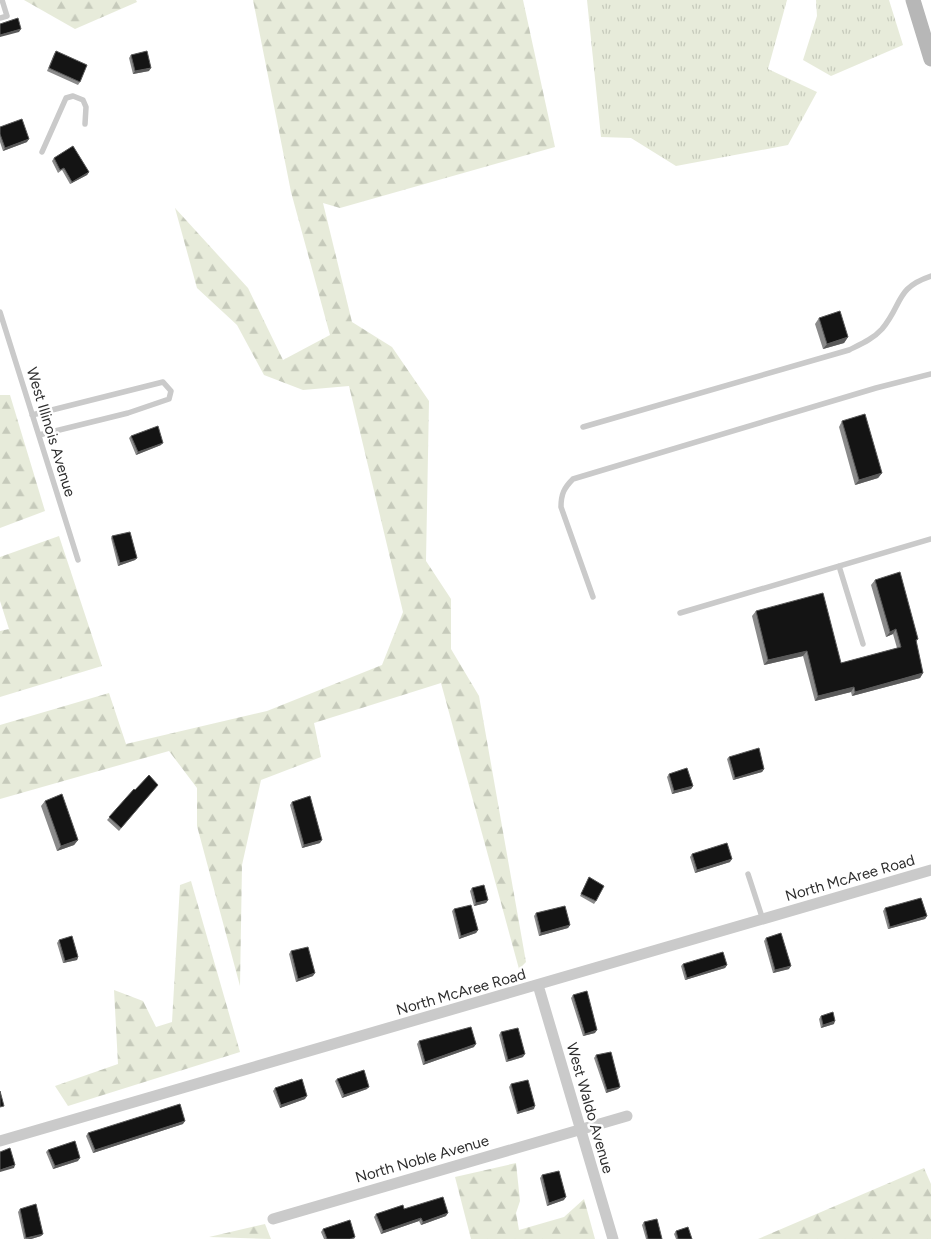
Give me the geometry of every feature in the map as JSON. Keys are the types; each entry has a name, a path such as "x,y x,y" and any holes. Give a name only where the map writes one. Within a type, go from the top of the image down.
{"main road":[{"path":"914,0 931,60"}],"street":[{"name":"North McAree Road","path":"0,1141 931,870"},
{"name":"West Waldo Avenue","path":"538,985 613,1239"},
{"name":"North Noble Avenue","path":"273,1219 580,1128 627,1116"}],"lane":[{"path":"0,18 7,16 2,0"},
{"path":"42,152 66,98 73,96 83,100 86,107 85,124"},
{"path":"583,427 849,350 866,342 882,329 904,291 912,284 931,276"},
{"name":"West Illinois Avenue","path":"0,312 78,560"},
{"path":"593,597 561,507 561,496 566,486 573,479 876,388 931,374"},
{"path":"32,415 163,382 171,391 170,398 128,413 39,434"},
{"path":"680,613 931,540"},
{"path":"839,566 863,644"},
{"path":"748,874 763,920"}],"green space":[{"path":"24,0 136,0 137,2 75,29"},
{"path":"253,0 523,0 555,147 340,208 323,203 352,322 392,347 429,401 426,561 451,599 451,649 479,696 526,962 519,969 441,683 314,723 321,757 261,780 242,865 240,986 197,826 197,788 169,751 0,799 0,725 109,693 126,744 267,711 382,665 403,612 349,386 303,390 264,375 237,325 197,288 175,208 248,288 283,360 330,335 291,192"},
{"path":"587,0 787,0 768,69 817,92 788,145 676,166 631,138 601,137"},
{"path":"816,0 889,0 903,45 831,76 803,60 817,16"},
{"path":"0,395 10,395 45,511 0,528"},
{"path":"59,536 102,666 0,697 0,631 9,629 0,601 0,557"},
{"path":"191,881 240,1052 68,1106 55,1086 118,1064 114,990 143,1001 156,1027 172,1022 180,885"},
{"path":"516,1163 520,1201 516,1213 519,1230 564,1217 584,1199 595,1239 471,1239 455,1177"},
{"path":"924,1168 931,1184 931,1239 758,1239"},
{"path":"265,1224 271,1239 209,1237"}],"building":[{"path":"18,18 21,29 0,35 0,24"},
{"path":"56,51 87,65 80,82 49,68"},
{"path":"147,51 151,68 135,71 131,55"},
{"path":"22,119 29,139 5,148 0,134 0,127"},
{"path":"73,146 89,172 72,182 64,168 60,170 54,158"},
{"path":"840,311 848,337 827,344 819,318"},
{"path":"865,414 882,473 859,480 842,421"},
{"path":"158,426 163,443 138,452 131,436"},
{"path":"130,532 137,558 120,563 112,536"},
{"path":"900,572 918,639 916,640 923,673 855,692 854,687 818,696 807,651 768,660 756,611 823,593 841,663 901,647 896,629 890,632 875,580"},
{"path":"759,748 764,769 735,778 729,757"},
{"path":"687,768 693,786 674,791 669,774"},
{"path":"149,775 158,785 121,828 109,817"},
{"path":"62,794 78,840 61,846 45,801"},
{"path":"310,796 322,840 304,845 292,802"},
{"path":"727,843 732,859 697,870 692,854"},
{"path":"589,877 604,886 596,901 581,894"},
{"path":"484,885 488,900 476,903 472,888"},
{"path":"921,898 927,916 890,927 885,908"},
{"path":"471,905 478,930 461,936 454,909"},
{"path":"565,906 570,925 541,933 536,913"},
{"path":"781,933 791,966 775,970 766,938"},
{"path":"72,936 78,957 65,961 59,940"},
{"path":"308,947 315,973 298,979 291,951"},
{"path":"723,952 727,965 687,978 683,964"},
{"path":"587,991 597,1030 585,1034 573,995"},
{"path":"833,1012 835,1021 823,1025 821,1016"},
{"path":"471,1027 476,1044 425,1062 419,1041"},
{"path":"518,1028 525,1054 508,1060 501,1032"},
{"path":"611,1052 620,1087 607,1090 596,1055"},
{"path":"364,1070 369,1087 344,1095 337,1079"},
{"path":"302,1079 307,1096 281,1105 275,1088"},
{"path":"528,1080 535,1106 518,1112 511,1084"},
{"path":"0,1091 4,1106 0,1107"},
{"path":"180,1104 185,1121 95,1150 88,1133"},
{"path":"75,1141 80,1158 55,1166 48,1150"},
{"path":"10,1148 15,1165 0,1170 0,1152"},
{"path":"559,1171 566,1197 549,1203 542,1175"},
{"path":"443,1197 448,1213 423,1222 421,1218 383,1231 376,1214 403,1205 404,1209"},
{"path":"36,1204 43,1234 26,1238 20,1209"},
{"path":"657,1219 662,1239 648,1239 644,1222"},
{"path":"350,1220 355,1237 350,1239 327,1239 323,1229"},
{"path":"688,1227 692,1239 678,1239 676,1231"}]}
